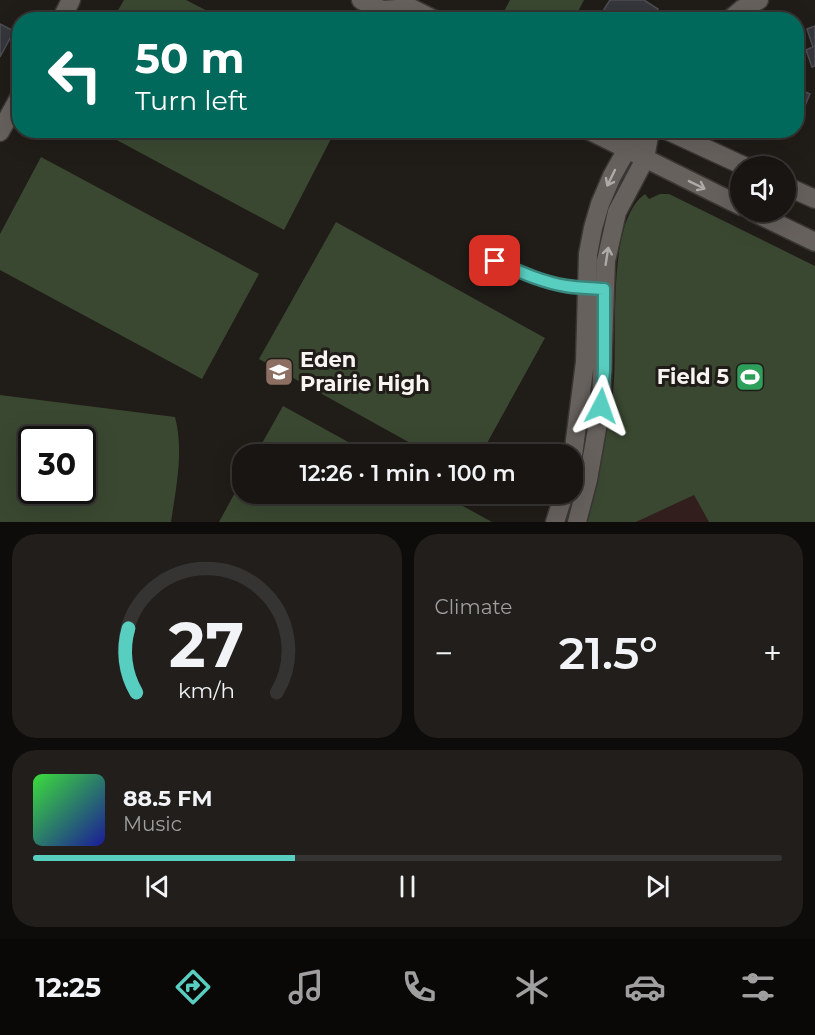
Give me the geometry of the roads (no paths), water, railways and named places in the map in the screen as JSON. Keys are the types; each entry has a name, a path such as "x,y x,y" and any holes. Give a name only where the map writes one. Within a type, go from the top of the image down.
{"street":[{"path":"362,0 386,10 411,8 419,12"},
{"path":"738,12 759,0"},
{"path":"0,132 12,110"},
{"path":"602,138 730,201"},
{"path":"577,522 588,480 601,406 604,370 595,288 588,254 597,212 612,176 626,151 638,138"},
{"path":"575,444 595,288 606,261 617,212 645,159 649,138"},
{"path":"683,138 730,160"},
{"path":"796,190 815,199"},
{"path":"774,222 815,242"},
{"path":"555,522 561,504"}],"lane":[{"path":"495,261 523,274 551,283 567,287 595,288"}],"place":[{"name":"Eden Prairie High","path":"279,372"},
{"name":"Field 5","path":"750,377"}]}
